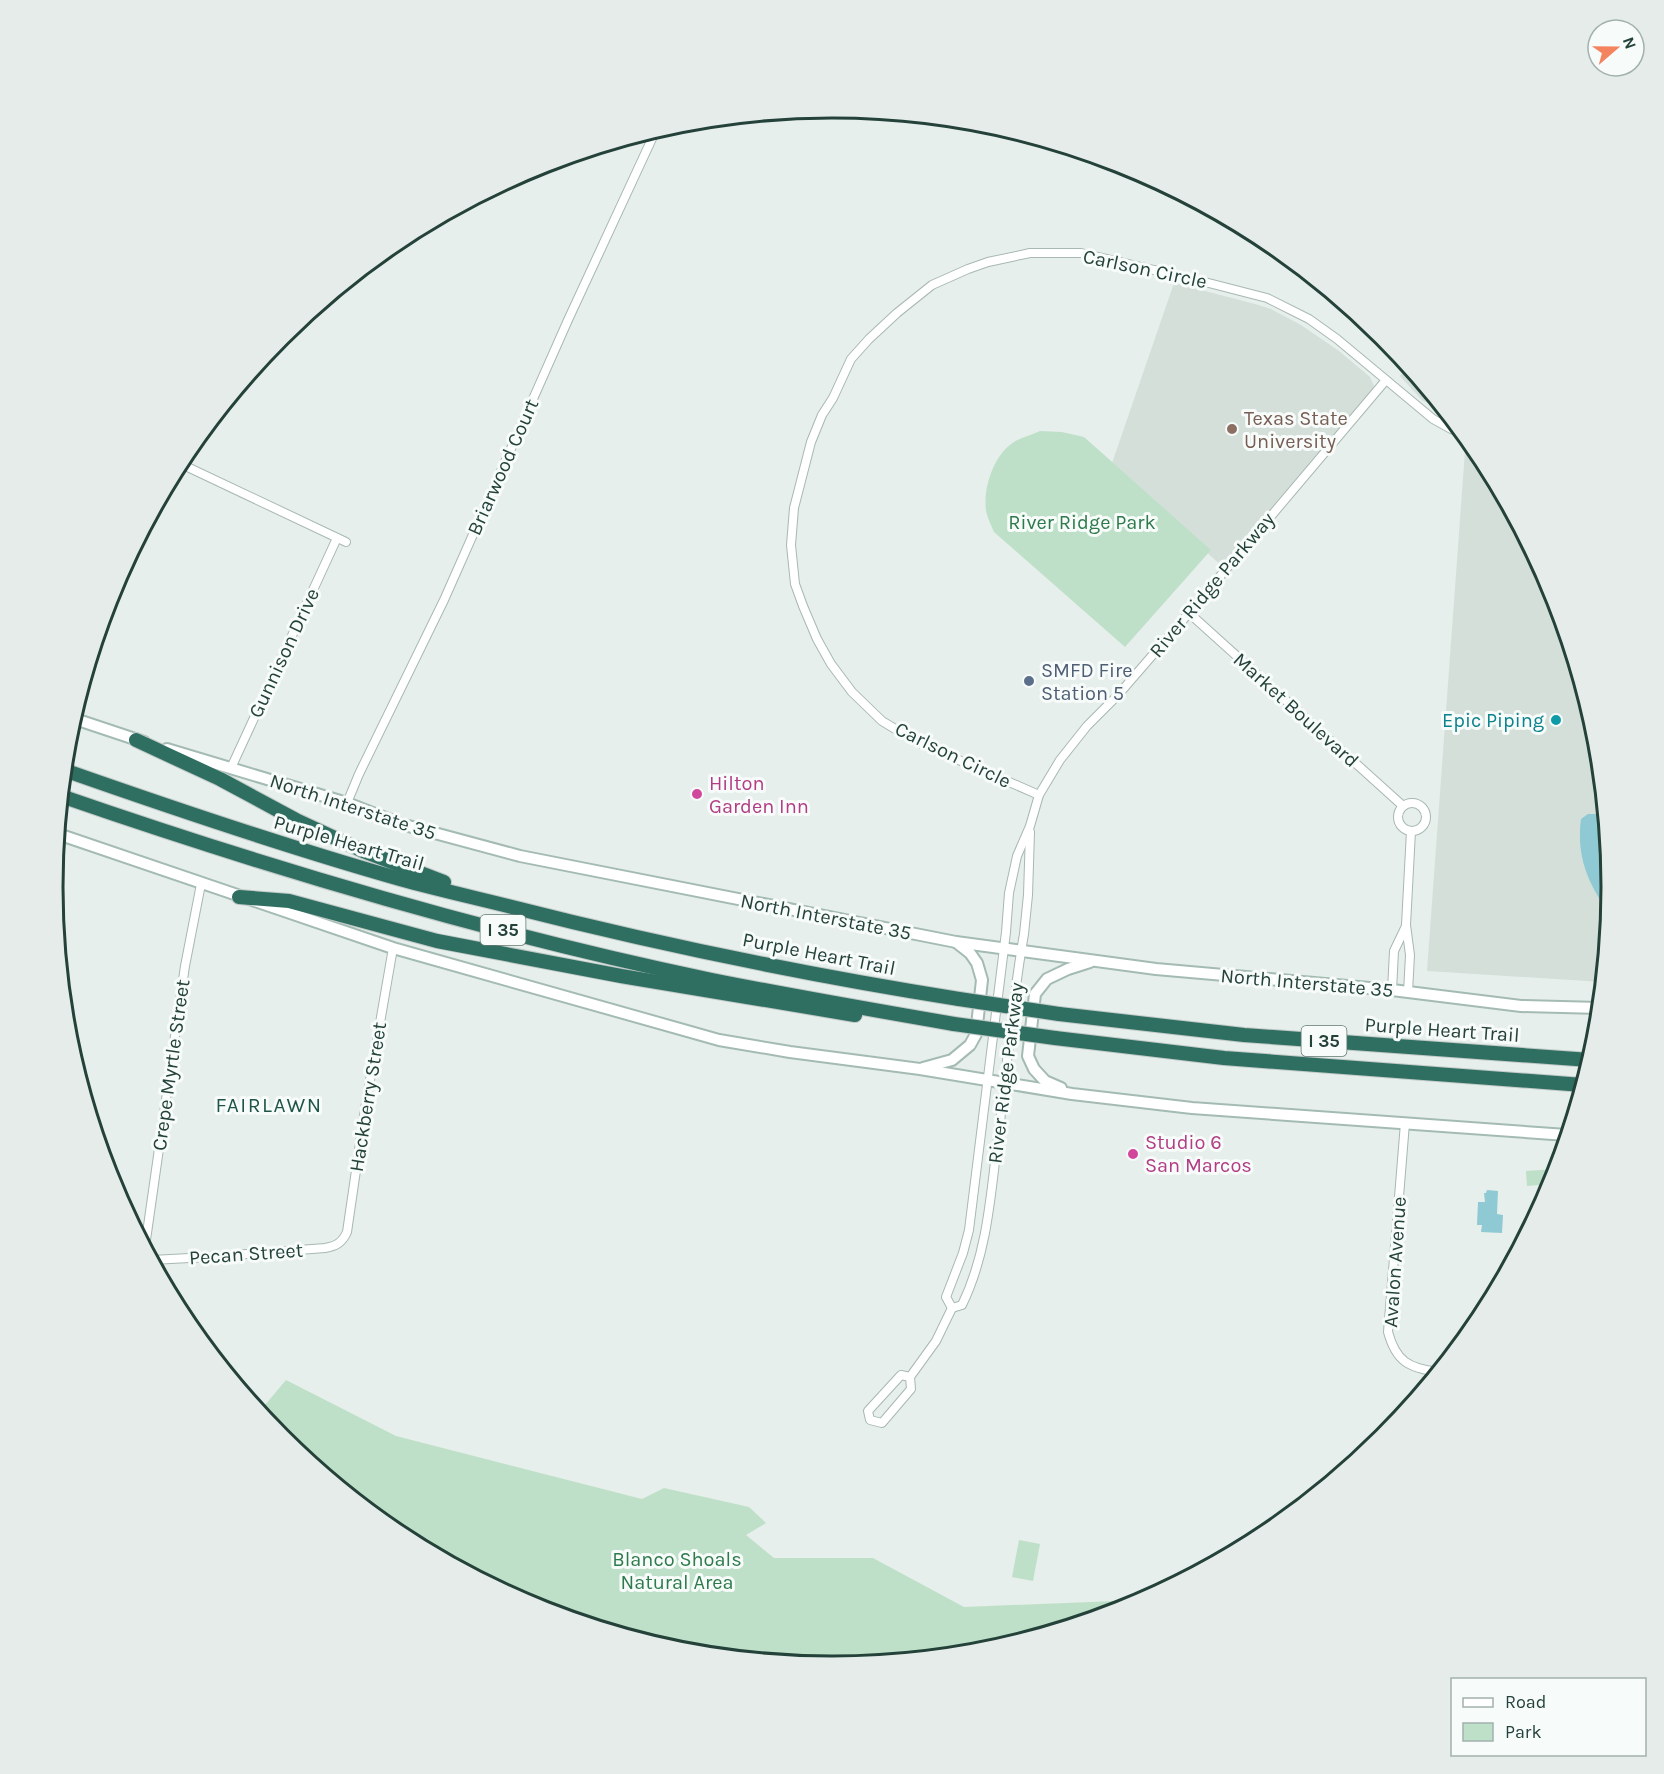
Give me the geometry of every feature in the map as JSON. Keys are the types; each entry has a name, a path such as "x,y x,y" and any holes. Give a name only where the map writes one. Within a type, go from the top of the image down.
{"highway":[{"path":"136,740 220,779 296,820 363,851 507,906"},
{"name":"Purple Heart Trail","path":"72,773 298,850 403,880 747,961 870,984 1059,1014 1244,1035 1581,1059"},
{"name":"I 35","path":"69,798 235,855 457,919 713,980 954,1024 1054,1038 1224,1058 1575,1084"},
{"path":"239,897 289,901 437,941 621,976 922,1025 954,1024"}],"main road":[{"name":"North Interstate 35","path":"82,721 136,740 346,803 401,824 520,856 956,942 1156,969 1392,990 1521,1006 1591,1008"},
{"path":"65,836 393,948 719,1040 1072,1094 1192,1108 1560,1134"},
{"path":"920,1069 952,1060 970,1045 976,1034 982,980 970,953 956,942"},
{"path":"1072,1094 1045,1081 1034,1070 1028,1056 1035,994 1047,979 1068,969 1094,962"}],"street":[{"name":"Briarwood Court","path":"346,803 444,600 568,320 651,140"},
{"name":"Carlson Circle","path":"1039,795 915,741 882,721 852,692 831,664 810,623 795,584 791,545 793,516 812,442 822,415 833,398 851,359 897,313 932,285 988,261 1030,253 1081,253 1267,298 1309,319 1337,339 1433,419 1448,427"},
{"name":"River Ridge Parkway","path":"952,1308 946,1297 969,1230 1009,893 1017,856 1030,826 1039,795 1060,759 1087,726 1118,695 1189,614 1386,380"},
{"path":"188,467 346,542"},
{"name":"Gunnison Drive","path":"231,768 337,538"},
{"name":"Market Boulevard","path":"1189,614 1403,806"},
{"name":"Market Boulevard","path":"1410,803 1422,808 1425,819 1419,829 1411,831 1403,828 1398,813 1403,806 1410,803"},
{"name":"River Ridge Parkway","path":"910,1377 901,1375 888,1387 868,1411 870,1420 882,1423 911,1389 910,1377 936,1341 952,1308 962,1305 982,1252 1028,895 1030,826"},
{"name":"Market Boulevard","path":"1408,992 1410,955 1406,925 1411,831"},
{"name":"Crepe Myrtle Street","path":"147,1236 185,966 201,884"},
{"name":"Market Boulevard","path":"1392,990 1394,951 1406,925"},
{"name":"Hackberry Street","path":"339,1244 347,1232 365,1109 393,948"},
{"name":"Avalon Avenue","path":"1405,1123 1388,1332 1396,1353 1406,1364 1419,1370 1429,1371"},
{"name":"Pecan Street","path":"160,1260 270,1253 325,1248 339,1244"}],"shaded area":[{"name":"Texas State University","path":"1174,283 1271,309 1301,325 1339,351 1370,377 1374,386 1371,393 1223,567 1111,466"},
{"path":"1403,373 1430,405 1422,400 1400,376"},
{"path":"1465,451 1498,503 1522,547 1560,640 1575,688 1586,737 1599,837 1601,887 1599,937 1595,982 1427,971"}],"green space":[{"name":"River Ridge Park","path":"1040,431 1062,432 1084,437 1211,550 1125,647 994,532 989,521 986,510 986,492 996,463 1007,447"},
{"path":"1546,1170 1540,1185 1527,1186 1526,1171"},
{"name":"Blanco Shoals Natural Area","path":"286,1380 396,1436 642,1499 664,1488 749,1507 766,1523 746,1535 774,1558 873,1558 964,1607 1116,1601 1031,1630 982,1641 882,1654 832,1656 782,1654 682,1641 633,1630 538,1597 492,1577 447,1553 364,1497 288,1431 265,1405"},
{"path":"1019,1540 1040,1544 1033,1581 1012,1577"}],"water":[{"path":"1588,814 1597,814 1600,900 1585,869 1582,857 1581,819"},
{"path":"1487,1190 1498,1191 1497,1214 1503,1215 1502,1233 1481,1232 1482,1225 1477,1225 1478,1202 1485,1202 1484,1193"}],"place":[{"name":"Texas State University","path":"1232,429"},
{"name":"SMFD Fire Station 5","path":"1029,681"},
{"name":"Epic Piping","path":"1556,720"},
{"name":"Hilton Garden Inn","path":"697,794"},
{"name":"Studio 6 San Marcos","path":"1133,1154"}],"district":[{"name":"FAIRLAWN","path":"269,1105"}]}
